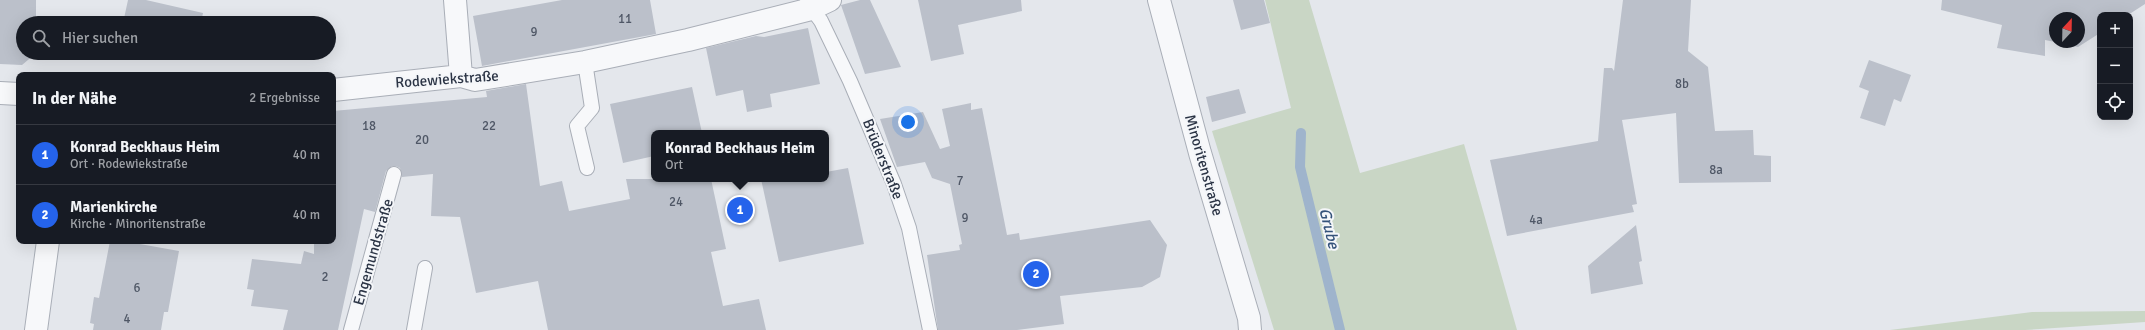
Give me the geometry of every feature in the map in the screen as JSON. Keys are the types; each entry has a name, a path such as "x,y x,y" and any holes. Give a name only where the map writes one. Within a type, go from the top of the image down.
{"street":[{"path":"455,0 461,76"},
{"name":"Minoritenstraße","path":"1159,0 1206,173 1249,318 1250,330"},
{"name":"Rodewiekstraße","path":"336,90 461,76 475,80 585,62 688,40 816,3"},
{"path":"0,93 16,94"},
{"path":"36,330 48,244"}],"lane":[{"name":"Brüderstraße","path":"816,3 821,21 850,81 894,184 909,228 930,330"},
{"path":"585,62 592,108 577,126 587,168"},
{"name":"Engemundstraße","path":"351,330 394,174"},
{"path":"414,330 424,268"}],"green space":[{"path":"1265,0 1309,0 1360,173 1464,144 1517,330 1274,330 1212,131 1291,108"},
{"path":"2145,311 2145,322 2025,330 1890,330 2032,312"}],"building":[{"path":"0,0 36,0 36,16 16,16 16,60 28,60 22,65 0,64"},
{"path":"128,0 146,0 203,13 202,16 125,16"},
{"path":"562,0 650,0 656,34 482,66 473,16"},
{"path":"860,0 870,0 901,67 865,74 841,5"},
{"path":"918,0 1021,0 1022,11 958,25 964,54 931,61"},
{"path":"1233,0 1264,0 1270,23 1241,30"},
{"path":"1623,0 1691,0 1688,51 1708,67 1715,131 1753,130 1754,155 1771,156 1771,182 1679,183 1676,113 1622,120 1637,204 1632,205 1634,212 1507,236 1490,160 1598,141 1604,68 1612,68 1614,71"},
{"path":"1942,0 2145,0 2145,4 2133,12 2097,12 2097,35 2085,43 2085,12 2049,12 2049,41 2045,40 2045,56 1997,48 2002,25 1941,10"},
{"path":"808,28 820,84 770,94 772,107 747,112 743,90 716,96 706,48 756,36 764,37"},
{"path":"1869,60 1911,75 1901,102 1894,99 1885,126 1860,118 1869,91 1859,87"},
{"path":"526,84 540,186 562,181 569,211 630,199 626,179 651,179 651,182 712,182 726,249 711,252 723,306 759,299 766,330 548,330 538,281 476,293 460,217 431,216 433,174 402,177 400,168 396,166 392,166 386,171 375,212 364,209 338,330 283,330 288,310 251,306 254,290 247,289 252,259 301,264 304,251 314,254 314,244 336,244 336,111 487,97 486,91"},
{"path":"692,87 701,130 651,130 651,157 623,163 610,104"},
{"path":"1239,89 1246,113 1212,122 1206,97"},
{"path":"971,103 971,110 982,108 1007,235 1019,233 1020,240 1150,220 1167,245 1160,277 1142,287 1060,296 1064,324 1017,330 938,330 927,255 960,250 959,245 962,244 950,184 932,178 925,162 897,167 880,119 923,112 940,149 950,146 942,109"},
{"path":"848,168 864,244 779,262 762,182 829,182 829,171"},
{"path":"1636,225 1642,261 1639,262 1643,284 1591,294 1588,266"},
{"path":"109,244 140,244 179,251 168,312 164,312 161,330 93,330 94,324 90,323 94,297 99,298"}],"waterway":[{"name":"Grube","path":"1301,133 1300,167 1340,330"}],"place":[{"name":"Konrad Beckhaus Heim","path":"740,210"},
{"name":"Marienkirche","path":"1036,274"}]}
